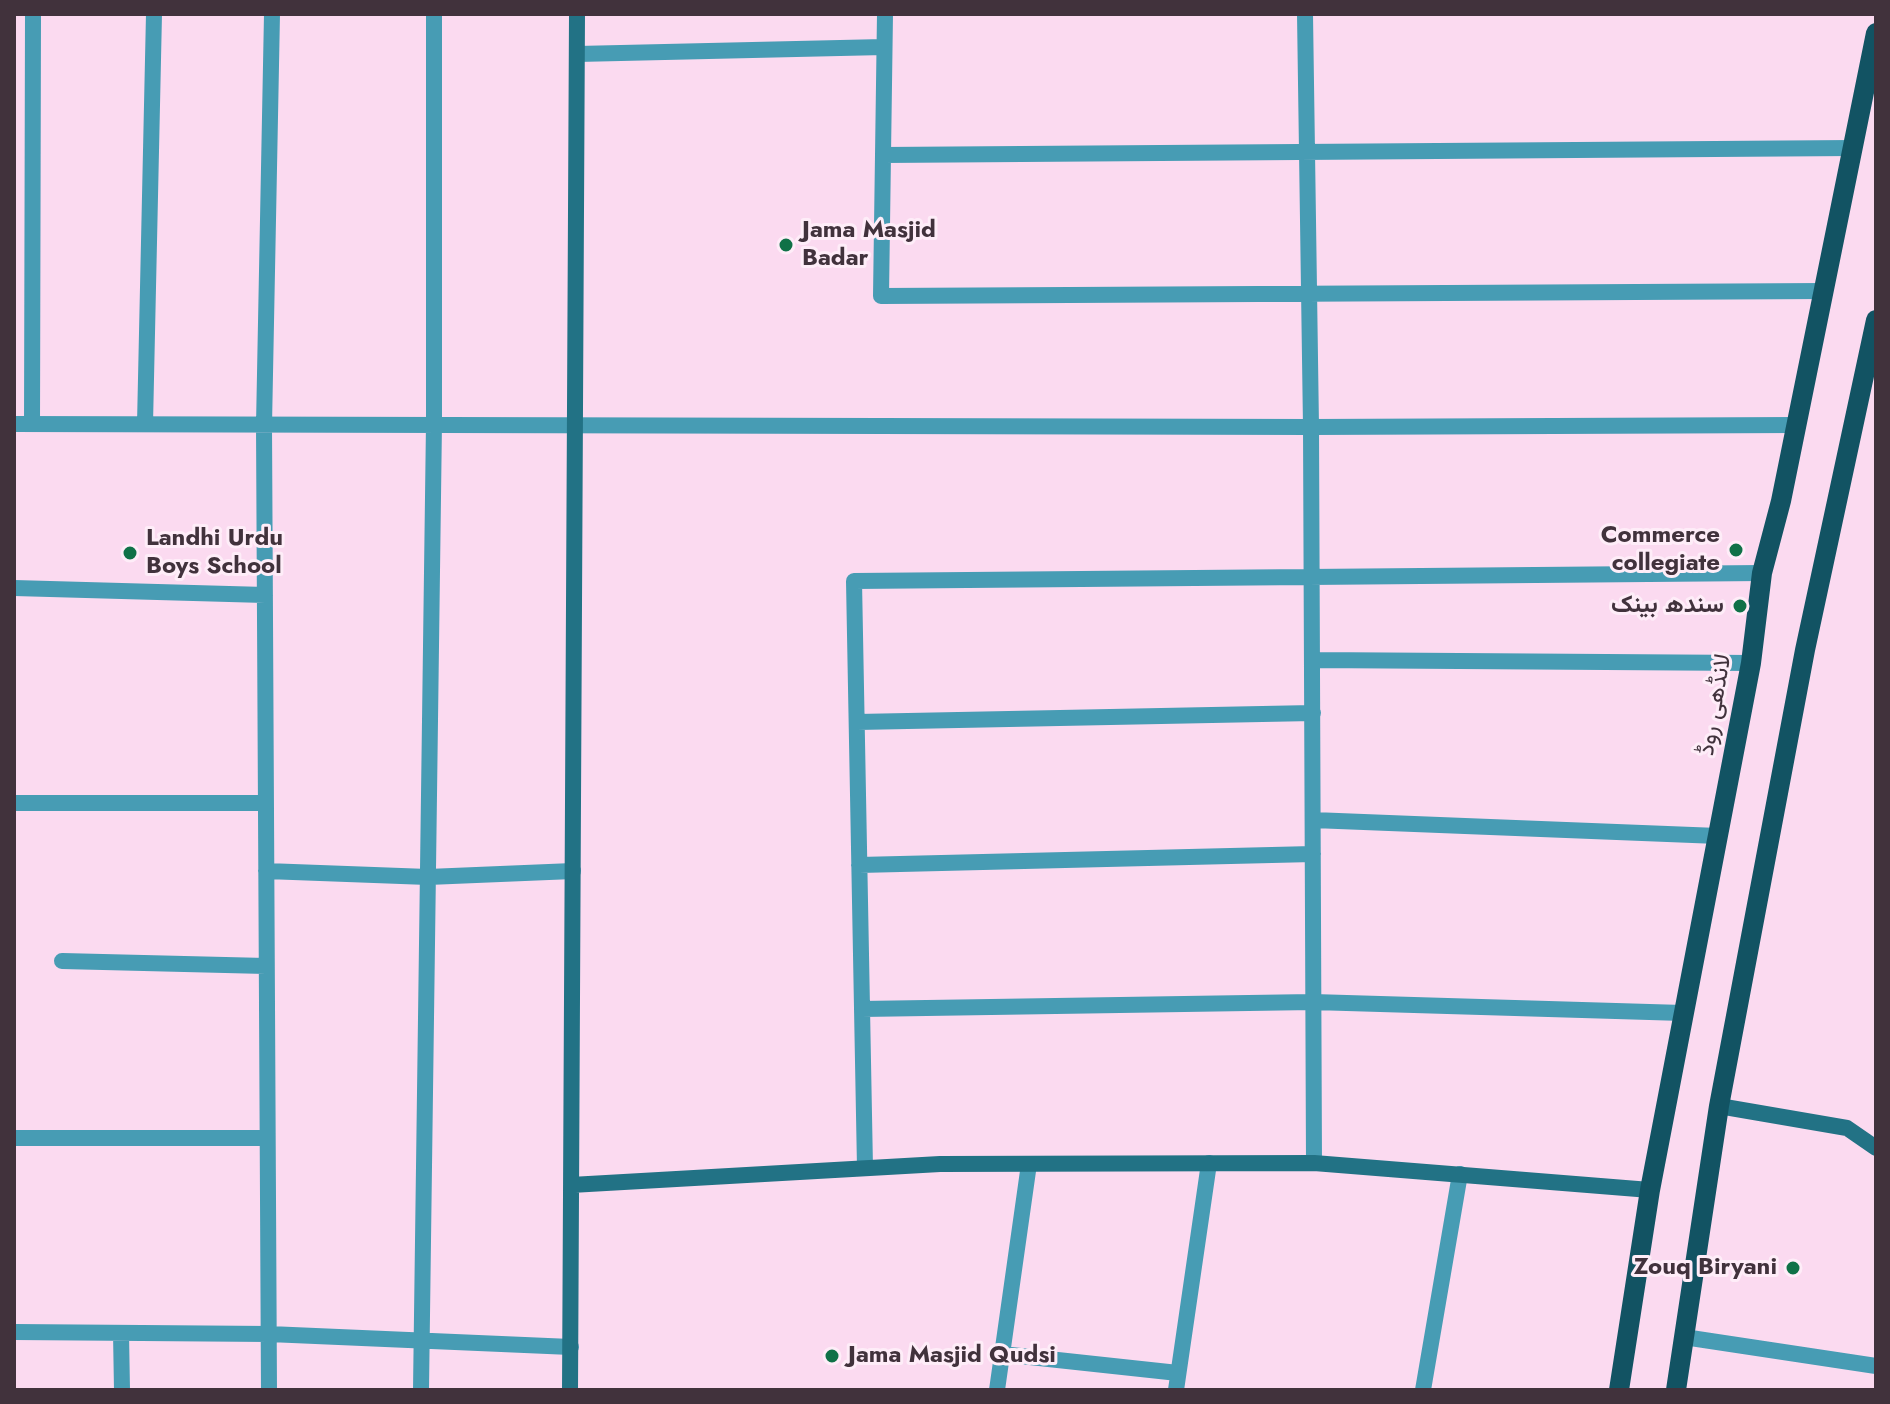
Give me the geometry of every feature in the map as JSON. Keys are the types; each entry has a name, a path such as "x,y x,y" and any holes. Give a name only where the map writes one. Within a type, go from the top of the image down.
{"main road":[{"name":"لانڈھی روڈ","path":"1619,1390 1650,1190 1751,663 1762,573 1781,501 1876,33"},
{"path":"1676,1390 1719,1106 1805,650 1876,320"}],"street":[{"path":"32,424 33,14"},
{"path":"145,424 154,14"},
{"path":"269,1390 264,425 272,14"},
{"path":"421,1390 434,423 434,14"},
{"path":"570,1390 577,14"},
{"path":"885,14 881,296 1824,291"},
{"path":"1305,14 1313,660 1314,1163"},
{"path":"577,54 884,47"},
{"path":"883,155 1853,148"},
{"path":"14,424 1797,425"},
{"path":"865,1168 854,581 1762,573"},
{"path":"14,588 265,595"},
{"path":"1313,660 1751,663"},
{"path":"857,722 1313,713"},
{"path":"14,803 266,803"},
{"path":"1313,820 1718,836"},
{"path":"859,865 1313,854"},
{"path":"266,871 428,877 573,871"},
{"path":"62,961 266,966"},
{"path":"862,1009 1313,1002 1683,1013"},
{"path":"1719,1106 1847,1128 1876,1148"},
{"path":"14,1138 267,1138"},
{"path":"1002,1354 1177,1382 1209,1163"},
{"path":"571,1185 940,1164 1314,1163 1650,1190"},
{"path":"997,1390 1029,1164"},
{"path":"1423,1390 1460,1174"},
{"path":"14,1332 269,1334 571,1347"},
{"path":"121,1333 122,1390"},
{"path":"1684,1337 1876,1366"}],"place":[{"name":"Jama Masjid Badar","path":"786,245"},
{"name":"Commerce collegiate","path":"1736,550"},
{"name":"Landhi Urdu Boys School","path":"130,553"},
{"name":"سندھ بینک","path":"1740,606"},
{"name":"Zouq Biryani","path":"1793,1268"},
{"name":"Jama Masjid Qudsi","path":"832,1356"}]}
